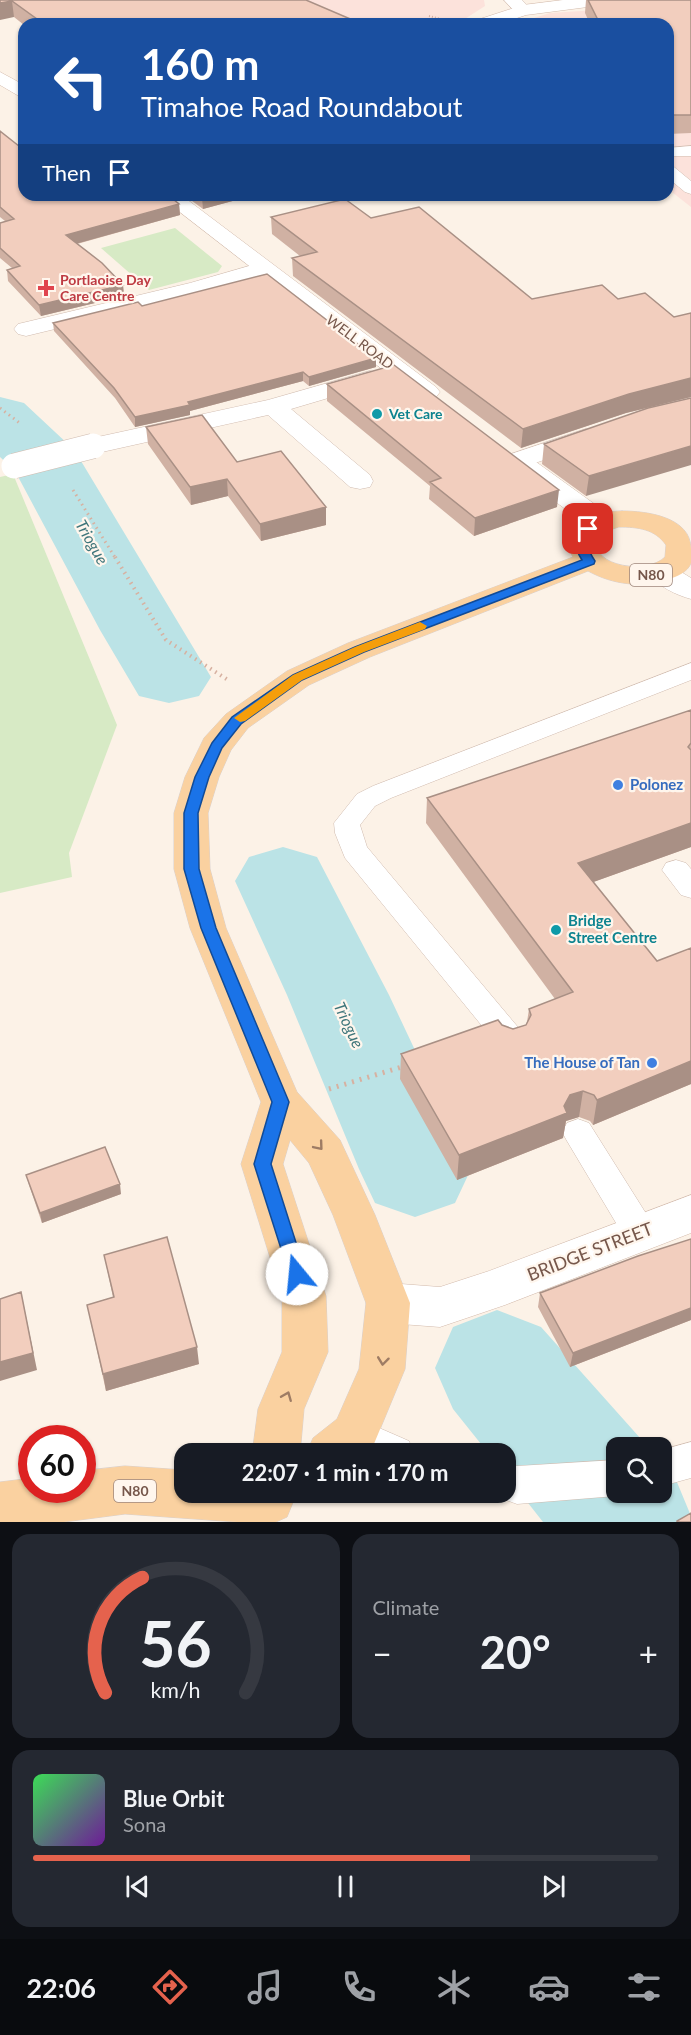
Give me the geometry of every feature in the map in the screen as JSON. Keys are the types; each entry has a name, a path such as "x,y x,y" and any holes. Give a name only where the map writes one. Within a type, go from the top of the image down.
{"main road":[{"name":"N80","path":"589,561 609,572 626,576 646,576 663,573 678,562 682,552 679,541 681,529 639,519 601,522"},
{"path":"343,1443 382,1369 388,1303 354,1215 325,1152 281,1102 208,928 192,869 191,813 202,777 223,737 237,720 261,701 298,678 359,650 589,561 582,551 581,538 588,529 601,522"},
{"name":"N80","path":"277,1443 281,1410 305,1352 304,1296 262,1164 281,1102"},
{"name":"N80","path":"0,1506 125,1490 174,1491"}],"street":[{"path":"494,18 517,5 603,0"},
{"path":"0,77 18,89"},
{"name":"WELL ROAD","path":"176,201 444,405"},
{"path":"26,329 196,288 263,269"},
{"path":"7,468 93,446 273,406 398,370"},
{"path":"273,406 360,482"},
{"path":"601,522 508,454 604,431"},
{"path":"663,573 691,590"},
{"name":"BRIDGE STREET","path":"388,1303 440,1307 489,1292 691,1214"}],"lane":[{"path":"674,152 691,151"},
{"path":"674,175 691,189"},
{"path":"512,1040 355,851 347,823 366,800 382,792 691,671"},
{"path":"578,1132 640,1233"},
{"path":"672,1465 691,1460"},
{"path":"516,1484 606,1479"}],"path":[{"path":"429,16 437,18"},
{"path":"0,408 23,426"},
{"path":"68,481 166,640 261,701"},
{"path":"352,1083 411,1064"}],"shaded area":[{"path":"271,0 484,0 485,6 466,18 275,18"},
{"path":"691,4 691,207 674,194 674,18 534,18 550,13"}],"green space":[{"path":"175,228 222,266 218,272 149,290 101,248"},
{"path":"13,474 117,725 69,853 72,877 0,893 0,477"}],"building":[{"path":"0,0 306,0 348,18 36,18 12,1 0,3"},
{"path":"588,0 691,0 691,115 674,115 674,18 597,18"},
{"path":"0,131 18,145 18,201 175,201 179,204 66,235 102,263 123,285 39,305 7,270 20,266 0,248 0,223 14,219 0,207"},
{"path":"337,201 348,201 371,218 419,207 532,299 602,285 618,299 645,293 674,317 691,313 691,378 629,394 523,429 292,258 317,252 271,217"},
{"path":"267,274 376,358 309,377 303,372 188,402 190,405 135,417 114,388 53,323 138,302 142,306"},
{"path":"394,365 559,490 475,518 430,482 441,478 327,384"},
{"path":"691,398 691,446 589,476 544,444 648,408"},
{"path":"202,415 237,462 281,451 326,507 260,524 227,479 190,487 146,427"},
{"name":"Bridge Street Centre","path":"691,710 691,743 688,747 691,750 691,823 578,863 657,961 691,948 691,1061 597,1100 594,1095 583,1091 570,1095 564,1106 567,1113 459,1155 401,1054 498,1020 502,1025 513,1029 526,1025 531,1015 529,1009 573,992 427,798"},
{"path":"105,1147 120,1184 40,1213 26,1175"},
{"path":"167,1237 197,1347 103,1374 87,1305 114,1297 104,1255"},
{"path":"691,1239 691,1308 573,1353 540,1293 638,1256"},
{"path":"21,1292 33,1353 0,1362 0,1299"},
{"path":"691,1513 691,1522 677,1522 677,1521"}],"waterway":[{"name":"Triogue","path":"0,418 45,461 169,677"},
{"name":"Triogue","path":"283,881 338,995 415,1169"},
{"name":"Triogue","path":"497,1368 627,1522"}],"slow traffic":[{"path":"240,718 261,701 298,678 359,650 420,626"}],"place":[{"name":"Portlaoise Day Care Centre","path":"46,288"},
{"name":"Vet Care","path":"377,414"},
{"name":"Polonez","path":"618,785"},
{"name":"Bridge Street Centre","path":"556,930"},
{"name":"The House of Tan","path":"652,1063"}],"route":[{"path":"297,1274 262,1164 281,1102 208,928 192,869 191,813 202,777 216,746 237,720 261,701 298,678 359,650 589,561 582,551 581,538 588,529"}]}
